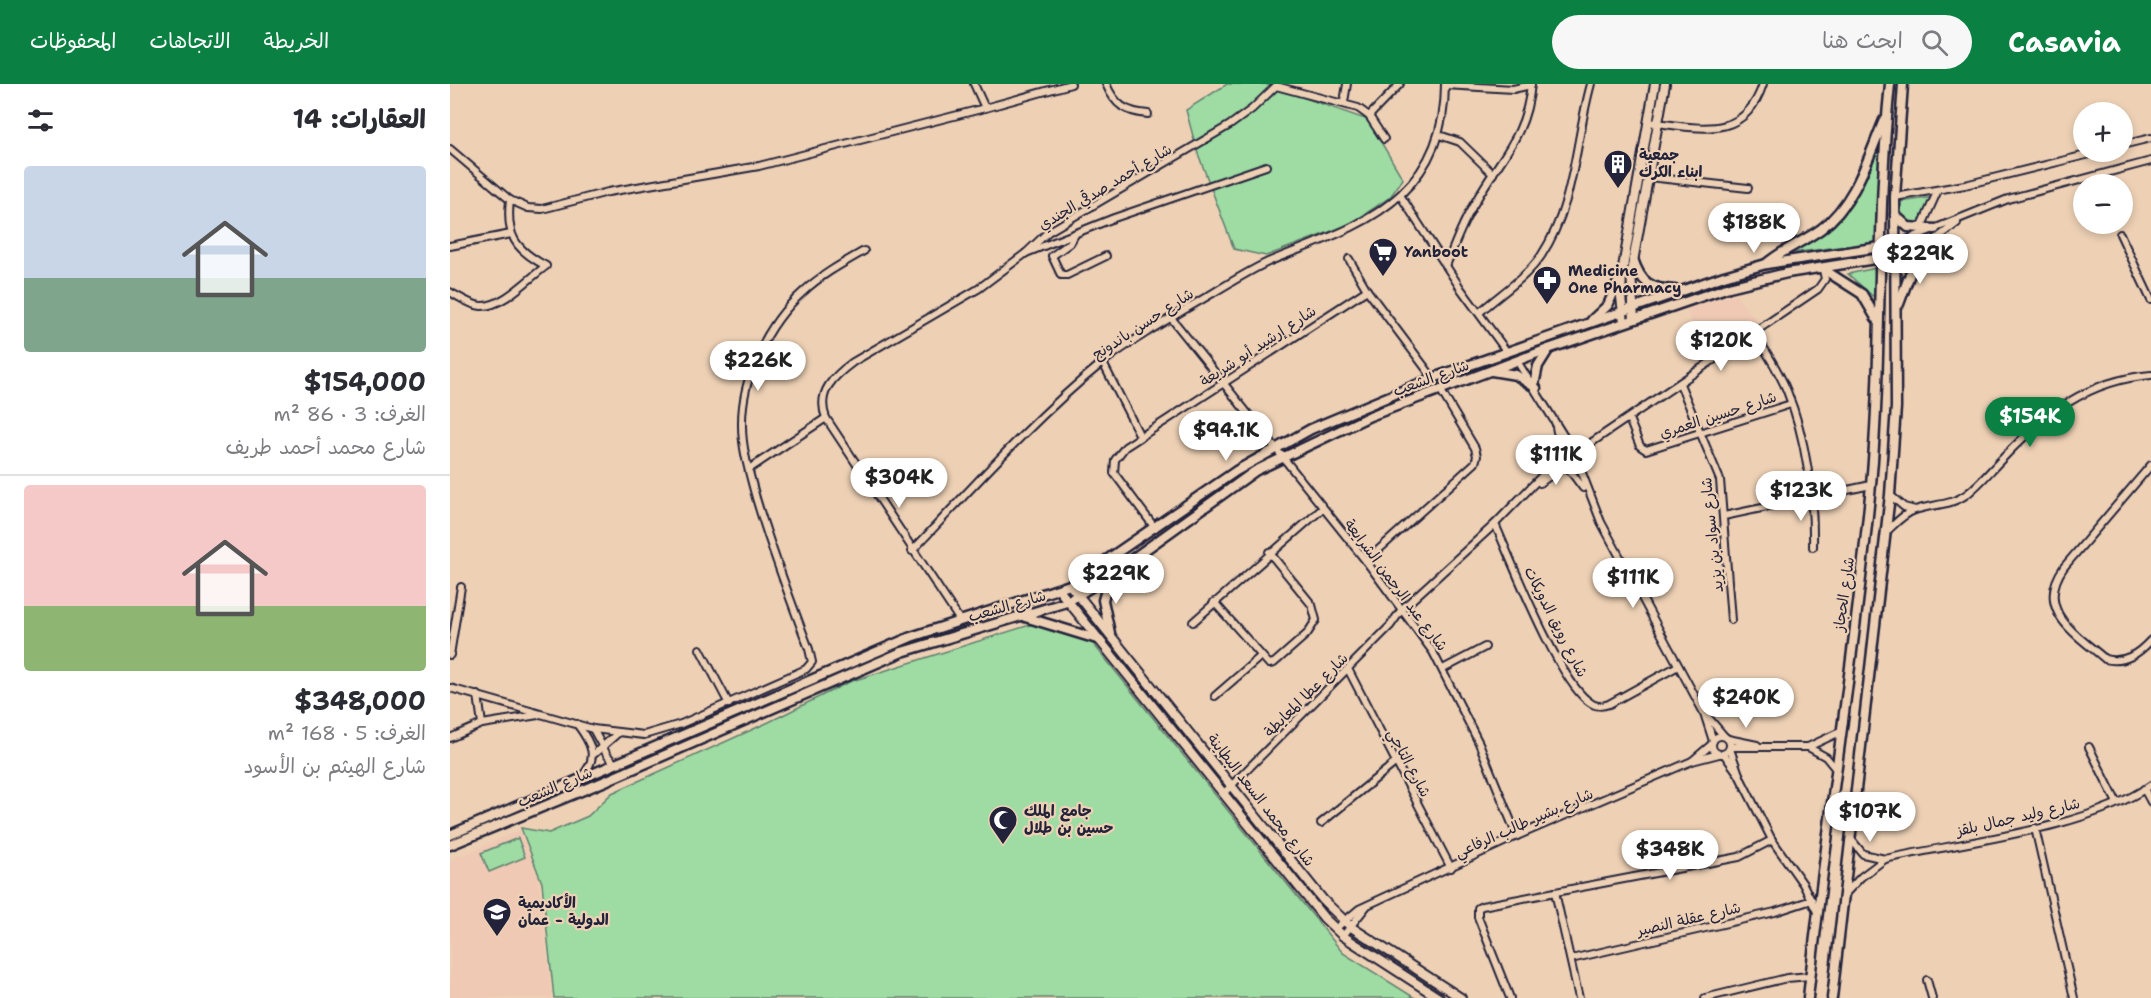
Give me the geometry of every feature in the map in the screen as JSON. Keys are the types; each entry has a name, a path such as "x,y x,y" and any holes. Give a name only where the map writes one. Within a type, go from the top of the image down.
{"main road":[{"name":"شارع الحجاز","path":"1808,998 1871,485 1886,114 1890,84"},
{"path":"1832,998 1890,495 1896,407 1895,197 1903,84"},
{"path":"1766,264 1774,256 1818,232 1839,212 1859,179 1886,114"},
{"path":"1895,215 1908,227 1935,229"},
{"path":"1896,322 1902,292 1918,261 1931,243"},
{"name":"شارع الشعب","path":"450,845 473,830 576,781 902,640 959,619 1070,585 1156,529 1228,477 1275,448 1311,429 1433,378 1581,328 1678,291 1766,264 1894,245"},
{"name":"شارع الشعب","path":"450,835 473,830 675,750 902,651 950,635 1025,617 1067,602 1080,596 1110,575 1225,491 1282,457 1348,424 1548,349 1751,280 1894,256"},
{"path":"1634,259 1639,274 1646,284 1658,289 1678,291"},
{"path":"1823,269 1862,294 1869,303 1878,324"},
{"path":"1581,328 1608,305 1622,273"},
{"path":"1489,371 1516,375 1535,386 1540,362 1548,349"},
{"path":"1110,575 1103,600 1110,633"},
{"path":"1025,617 1097,639"},
{"path":"671,741 675,750"}],"street":[{"path":"974,84 985,108"},
{"path":"450,149 510,200 528,208 550,208 608,192 792,158 1071,84"},
{"path":"1106,84 1120,107 1148,114"},
{"path":"1344,102 1347,84"},
{"path":"1369,116 1400,84"},
{"path":"1446,266 1463,225 1522,129 1529,108 1532,84 1513,89 1445,85 1439,135 1428,159 1400,195 1446,266 1507,352"},
{"path":"1480,312 1530,268 1550,239 1566,202 1591,84"},
{"path":"1624,322 1622,273 1655,84"},
{"path":"1634,319 1632,308 1634,259 1660,123 1665,84"},
{"path":"1648,122 1715,128 1736,124 1750,111 1763,84"},
{"name":"شارع أحمد صدقي الجندي","path":"826,418 822,405 827,387 844,369 972,292 1026,253 1048,232 1230,125 1252,109 1276,86 1344,102 1369,116 1384,139"},
{"path":"1439,135 1460,142 1493,174"},
{"path":"2133,142 2151,138"},
{"path":"1895,197 1938,190 2073,158"},
{"path":"1894,245 1959,221 2008,199 2151,161"},
{"path":"1026,253 1077,232 1266,166"},
{"path":"1649,177 1748,188"},
{"path":"1921,228 1938,190"},
{"name":"شارع حسن باندونج","path":"912,551 1046,412 1102,363 1256,268 1333,236 1400,195"},
{"path":"450,292 475,304 495,303 546,266 526,254 511,234 507,222 510,200"},
{"path":"1894,256 1931,243 1959,221"},
{"path":"1077,232 1070,243 1052,256 1061,275 1067,275 1106,256"},
{"path":"450,246 511,234"},
{"path":"2120,234 2151,300"},
{"path":"450,688 593,729 618,733 656,733 729,704 806,669 812,662 770,544 749,469 743,441 745,391 757,357 780,318 802,292 864,251"},
{"path":"1349,259 1367,290 1433,378"},
{"path":"1532,488 1566,465 1571,465 1575,455 1821,287 1825,279 1823,269"},
{"name":"شارع إرشيد أبو شريعة","path":"1156,529 1114,473 1116,457 1140,436 1367,290"},
{"name":"شارع عبد الرحمن الشرايعة","path":"1172,319 1366,561 1443,669 1479,743 1517,837"},
{"name":"شارع حسين العمري","path":"1629,419 1640,446 1646,450 1791,404 1780,377 1755,334"},
{"path":"1517,361 1535,386 1575,455 1587,493"},
{"path":"1102,363 1140,436"},
{"path":"1886,532 1901,518 1916,510 1947,504 1968,494 2034,427 2067,401 2112,381 2151,375"},
{"name":"شارع سواد بن يزيد","path":"1680,384 1717,467 1725,516 1731,620"},
{"path":"1366,561 1475,463 1477,456 1475,448 1440,389"},
{"path":"1791,404 1812,497 1813,547"},
{"path":"749,469 826,418 959,619"},
{"path":"1554,420 1566,465 1587,493 1704,713 1715,751 1721,754 1740,777"},
{"path":"1402,609 1495,524 1567,450 1575,455"},
{"path":"2151,465 2064,567 2055,582 2052,597 2062,621 2105,659 2125,659 2140,651 2151,640"},
{"path":"1725,516 1871,485"},
{"path":"1890,495 1904,507 1916,510"},
{"path":"1193,622 1269,552 1323,508"},
{"name":"شارع رويق الدويكات","path":"1495,524 1562,666 1586,700 1597,706 1610,704 1678,666"},
{"path":"1214,602 1260,657 1269,664 1274,663 1307,634 1316,620 1312,605 1269,552"},
{"name":"شارع محمد السعد البطاينة","path":"1070,585 1323,900 1351,927 1461,998"},
{"path":"450,656 461,587"},
{"name":"شارع محمد السعد البطاينة","path":"1059,590 1324,918 1343,936 1439,998"},
{"name":"شارع عطا المعايطة","path":"1223,794 1390,626 1402,609"},
{"path":"1443,669 1485,647"},
{"path":"700,649 729,704"},
{"path":"1215,696 1260,657"},
{"name":"شارع التاجي","path":"1348,669 1451,868"},
{"path":"478,695 482,724"},
{"path":"1704,713 1726,737 1740,777 1772,840 1812,900 1817,912"},
{"path":"450,738 482,724 542,715"},
{"path":"577,724 590,742 594,754"},
{"path":"593,729 615,764"},
{"path":"1721,754 1730,748 1758,745 1808,747 1829,740 1840,732"},
{"path":"576,781 589,768 594,754 618,733"},
{"path":"1713,743 1718,736 1758,745"},
{"name":"شارع بشير طالب الرفاعي","path":"1692,761 1713,743"},
{"path":"1808,747 1826,757 1835,768"},
{"path":"2089,747 2117,803"},
{"name":"شارع بشير طالب الرفاعي","path":"1335,929 1343,921 1366,907 1517,837 1692,761 1721,754"},
{"path":"1321,823 1395,763"},
{"name":"شارع وليد جمال بلقز","path":"1842,897 1861,877 1886,859 2035,828 2117,803 2151,784"},
{"path":"2144,789 2151,801"},
{"path":"2035,828 2074,998"},
{"path":"1849,836 1863,854 1886,859"},
{"path":"1510,998 1478,917 1478,908 1739,857 1772,840"},
{"path":"1555,892 1579,998"},
{"name":"شارع عقلة النصير","path":"1571,959 1775,912 1812,900"},
{"name":"شارع بشير طالب الرفاعي","path":"1343,936 1366,907"},
{"path":"1706,998 1726,995 1787,978 1810,976"},
{"path":"1927,980 1932,998"}],"shaded area":[{"path":"1735,294 1759,324 1706,353 1685,308"},
{"name":"الأكاديمية الدولية - عمان","path":"520,830 538,877 552,998 450,998 450,860"}],"green space":[{"path":"1227,84 1265,84 1368,120 1403,179 1390,197 1350,224 1266,256 1234,249 1197,151 1186,110"},
{"path":"1882,138 1877,242 1791,253 1827,231 1850,207 1859,193"},
{"path":"1934,197 1922,222 1913,223 1900,216 1900,202"},
{"path":"1876,268 1876,299 1848,274"},
{"path":"1033,624 1062,630 1091,641 1343,953 1415,998 554,998 542,883 521,828 549,833 588,816 612,793 769,722 849,682"},
{"path":"518,838 525,857 489,872 481,853"}],"place":[{"name":"جمعية ابناء الكرك","path":"1618,190"},
{"name":"Yanboot","path":"1383,278"},
{"name":"Medicine One Pharmacy","path":"1547,306"},
{"name":"جامع الملك حسين بن طلال","path":"1003,846"},
{"name":"الأكاديمية الدولية - عمان","path":"497,938"}]}
